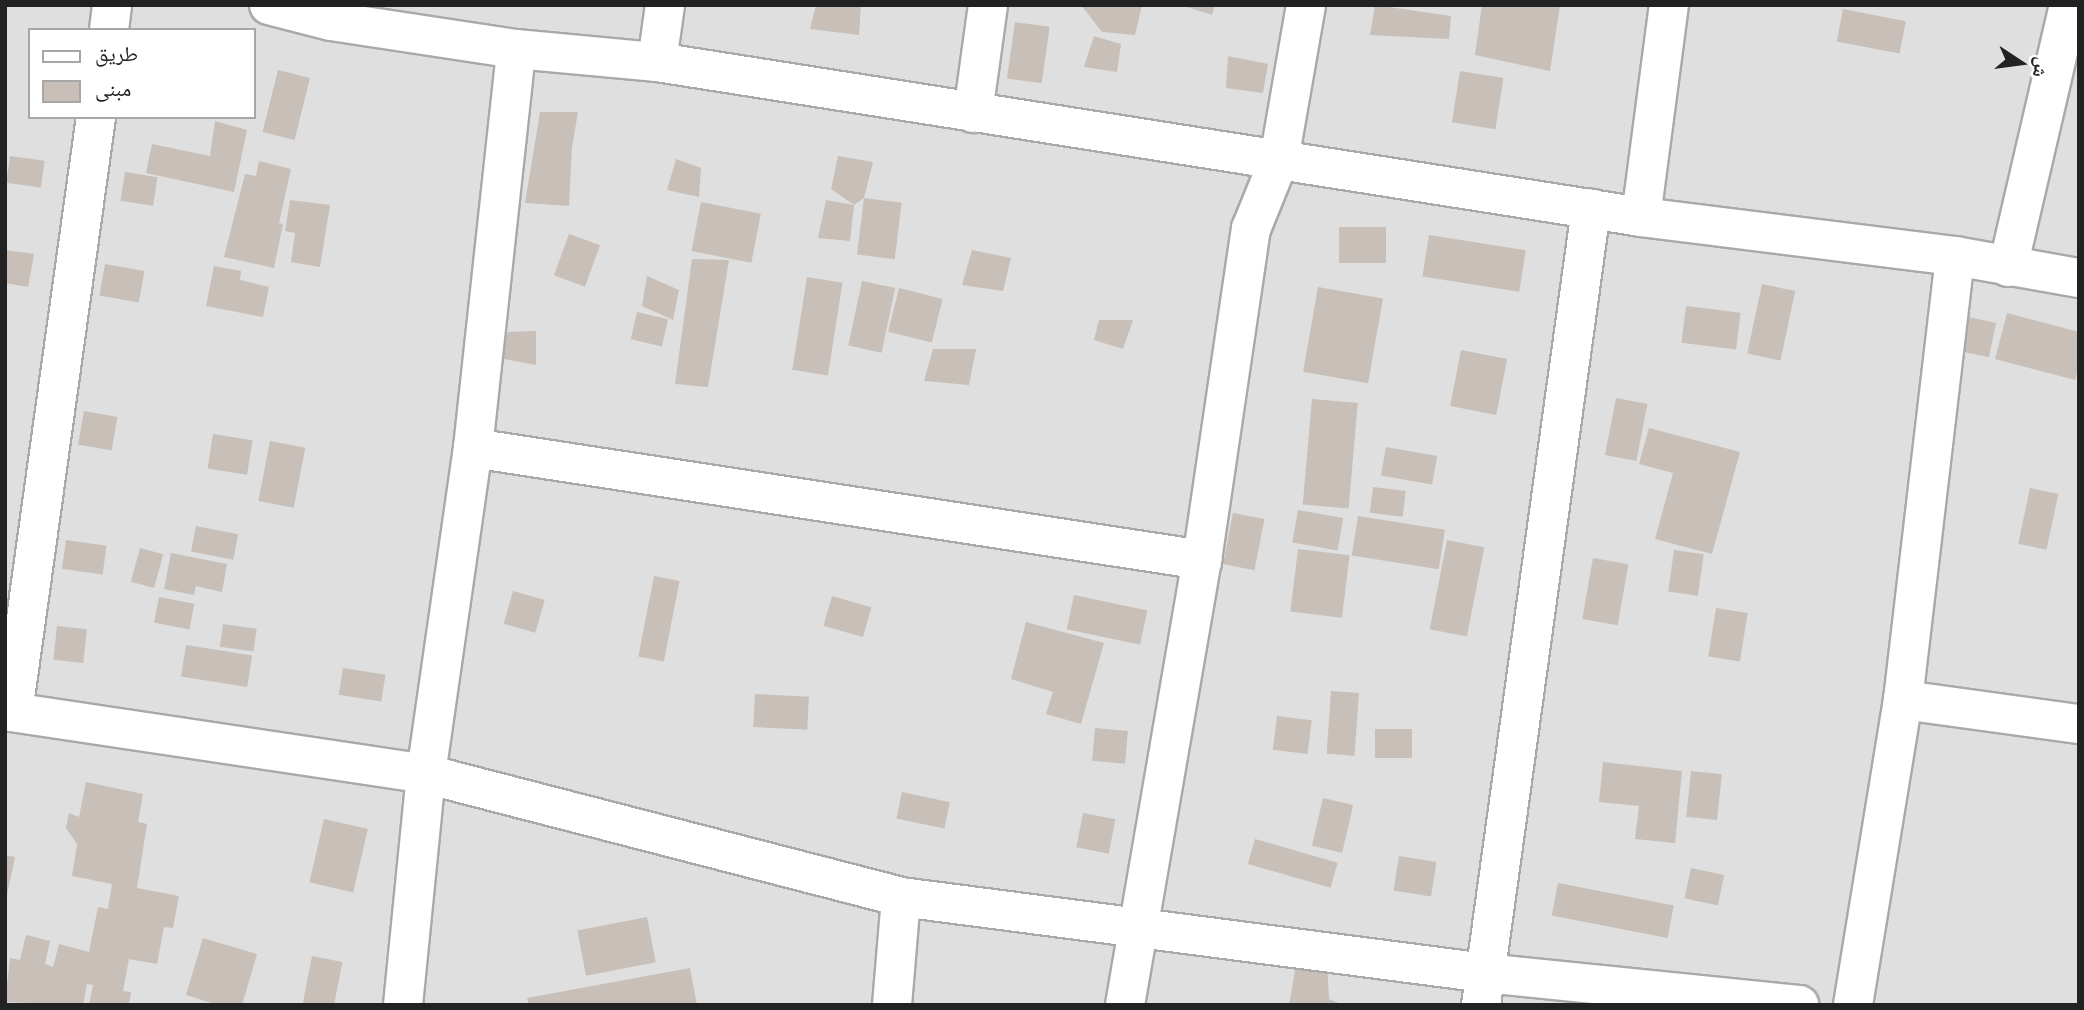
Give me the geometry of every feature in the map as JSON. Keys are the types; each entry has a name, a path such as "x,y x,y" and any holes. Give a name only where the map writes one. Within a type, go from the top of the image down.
{"street":[{"path":"109,28 112,5"},
{"path":"269,5 332,13 516,49 657,62 1641,217 1955,256 2079,278"},
{"path":"657,62 665,5"},
{"path":"973,113 989,5"},
{"path":"1125,1005 1202,560 1251,229 1279,160 1306,5"},
{"path":"1641,217 1668,5"},
{"path":"2008,267 2069,5"},
{"path":"403,1005 426,774 473,448 516,49"},
{"path":"96,119 9,712 426,774 901,897 1137,927 1483,989 1799,1005"},
{"path":"1483,989 1591,209"},
{"path":"1853,1005 1903,700 1955,256"},
{"path":"473,448 1202,560"},
{"path":"1903,700 2079,724"},
{"path":"892,1005 901,897"}],"shaded area":[{"path":"5,5 2079,5 2079,1005 5,1005"}],"building":[{"path":"816,5 861,5 859,35 810,29"},
{"path":"1081,5 1142,5 1135,35 1102,32"},
{"path":"1181,5 1215,5 1212,15"},
{"path":"1375,5 1451,16 1449,39 1370,35"},
{"path":"1482,5 1560,5 1550,71 1475,55"},
{"path":"1843,9 1906,21 1900,54 1837,41"},
{"path":"1015,22 1050,27 1042,83 1007,78"},
{"path":"1094,36 1121,44 1117,72 1084,67"},
{"path":"1228,56 1268,64 1263,93 1226,88"},
{"path":"278,70 310,78 295,140 263,132"},
{"path":"1460,71 1503,78 1495,129 1452,122"},
{"path":"540,112 578,112 572,147 569,206 525,203"},
{"path":"215,121 247,130 234,192 146,173 152,144 210,156"},
{"path":"10,156 45,161 41,188 6,183"},
{"path":"838,156 873,162 864,198 854,205 831,189"},
{"path":"676,159 701,168 699,197 667,190"},
{"path":"259,161 291,169 279,223 283,224 274,268 224,257 245,174 256,176"},
{"path":"125,172 158,177 153,206 120,201"},
{"path":"864,198 902,203 895,259 857,255"},
{"path":"290,200 330,205 320,267 291,262 295,233 285,231"},
{"path":"826,200 854,205 850,241 818,238"},
{"path":"701,202 761,214 751,263 691,251"},
{"path":"1339,227 1386,227 1386,263 1339,263"},
{"path":"569,234 600,245 585,287 554,275"},
{"path":"1429,235 1526,250 1519,292 1422,276"},
{"path":"5,250 34,254 28,287 5,283"},
{"path":"972,250 1011,258 1003,291 962,285"},
{"path":"692,259 729,260 708,387 675,384"},
{"path":"105,264 144,271 139,302 99,296"},
{"path":"214,266 241,271 240,280 269,287 263,317 206,306"},
{"path":"647,276 679,290 673,320 642,306"},
{"path":"807,277 843,283 828,375 792,370"},
{"path":"862,281 895,288 882,353 848,346"},
{"path":"1762,284 1795,291 1780,361 1747,353"},
{"path":"1318,287 1383,298 1368,383 1303,372"},
{"path":"899,288 943,299 932,343 888,332"},
{"path":"1686,306 1741,313 1736,349 1681,343"},
{"path":"637,312 668,319 662,346 631,339"},
{"path":"2007,313 2079,332 2079,366 2075,380 1995,359"},
{"path":"1959,315 1996,323 1989,357 1952,349"},
{"path":"1099,320 1133,320 1123,349 1094,340"},
{"path":"536,331 536,365 499,358 508,332"},
{"path":"933,349 976,349 969,385 924,381"},
{"path":"1461,350 1507,359 1496,415 1450,406"},
{"path":"1616,398 1647,404 1636,461 1605,455"},
{"path":"1312,399 1358,403 1349,509 1303,505"},
{"path":"84,411 117,417 112,450 78,444"},
{"path":"1649,428 1740,452 1712,554 1655,539 1673,473 1639,464"},
{"path":"213,434 253,440 247,475 208,469"},
{"path":"270,441 305,448 294,508 258,501"},
{"path":"1386,447 1437,456 1432,485 1381,476"},
{"path":"1373,487 1406,491 1403,517 1370,513"},
{"path":"2030,488 2058,494 2047,550 2018,544"},
{"path":"1298,510 1343,518 1338,550 1292,542"},
{"path":"1233,513 1264,519 1254,570 1223,564"},
{"path":"1358,516 1445,530 1439,569 1352,556"},
{"path":"196,526 238,534 233,560 191,552"},
{"path":"66,540 107,546 103,574 62,569"},
{"path":"1447,540 1484,547 1467,637 1430,629"},
{"path":"140,548 163,554 154,588 131,582"},
{"path":"1298,549 1350,555 1342,618 1290,612"},
{"path":"1674,550 1704,554 1698,596 1668,592"},
{"path":"171,553 227,564 222,592 196,586 194,595 164,589"},
{"path":"1593,558 1628,564 1618,625 1582,619"},
{"path":"654,576 680,581 664,661 638,656"},
{"path":"513,591 545,600 535,633 504,624"},
{"path":"1074,595 1147,611 1140,645 1067,629"},
{"path":"832,596 871,607 863,637 823,626"},
{"path":"159,597 194,604 189,629 154,623"},
{"path":"1716,608 1748,613 1740,661 1708,656"},
{"path":"1026,622 1104,643 1081,724 1046,714 1053,692 1011,679"},
{"path":"223,624 257,629 253,652 220,647"},
{"path":"57,626 87,629 83,663 53,660"},
{"path":"186,645 252,655 247,687 181,677"},
{"path":"343,668 385,675 381,701 339,695"},
{"path":"1331,691 1359,693 1355,756 1327,754"},
{"path":"755,694 809,697 807,730 753,727"},
{"path":"1277,716 1312,720 1308,754 1273,750"},
{"path":"1095,728 1128,731 1125,764 1092,761"},
{"path":"1375,729 1412,729 1412,758 1375,758"},
{"path":"1603,762 1682,771 1675,843 1635,839 1639,806 1599,802"},
{"path":"1691,771 1722,774 1717,820 1686,817"},
{"path":"86,782 143,794 138,822 147,824 137,888 179,896 173,928 164,927 157,964 129,959 123,991 131,992 129,1005 89,1005 93,985 87,984 83,1005 5,1002 10,958 20,960 26,935 50,941 45,964 53,967 59,944 89,952 98,907 108,909 112,884 72,876 77,844 66,828 69,813 79,817"},
{"path":"902,792 950,802 944,829 896,818"},
{"path":"1323,798 1353,805 1342,853 1312,846"},
{"path":"1083,813 1115,819 1109,854 1076,847"},
{"path":"324,819 368,829 353,892 309,882"},
{"path":"1255,839 1338,863 1331,888 1248,864"},
{"path":"5,855 15,857 6,900 5,900"},
{"path":"1399,856 1437,862 1431,897 1394,891"},
{"path":"1691,868 1724,875 1718,905 1685,898"},
{"path":"1558,883 1674,906 1668,938 1552,915"},
{"path":"647,917 656,962 586,976 577,931"},
{"path":"203,938 257,954 242,1005 218,1005 186,995"},
{"path":"312,956 342,962 334,1005 302,1005"},
{"path":"1296,964 1327,964 1329,999 1343,1005 1289,1005"},
{"path":"690,968 697,1005 529,1005 527,998"}]}
